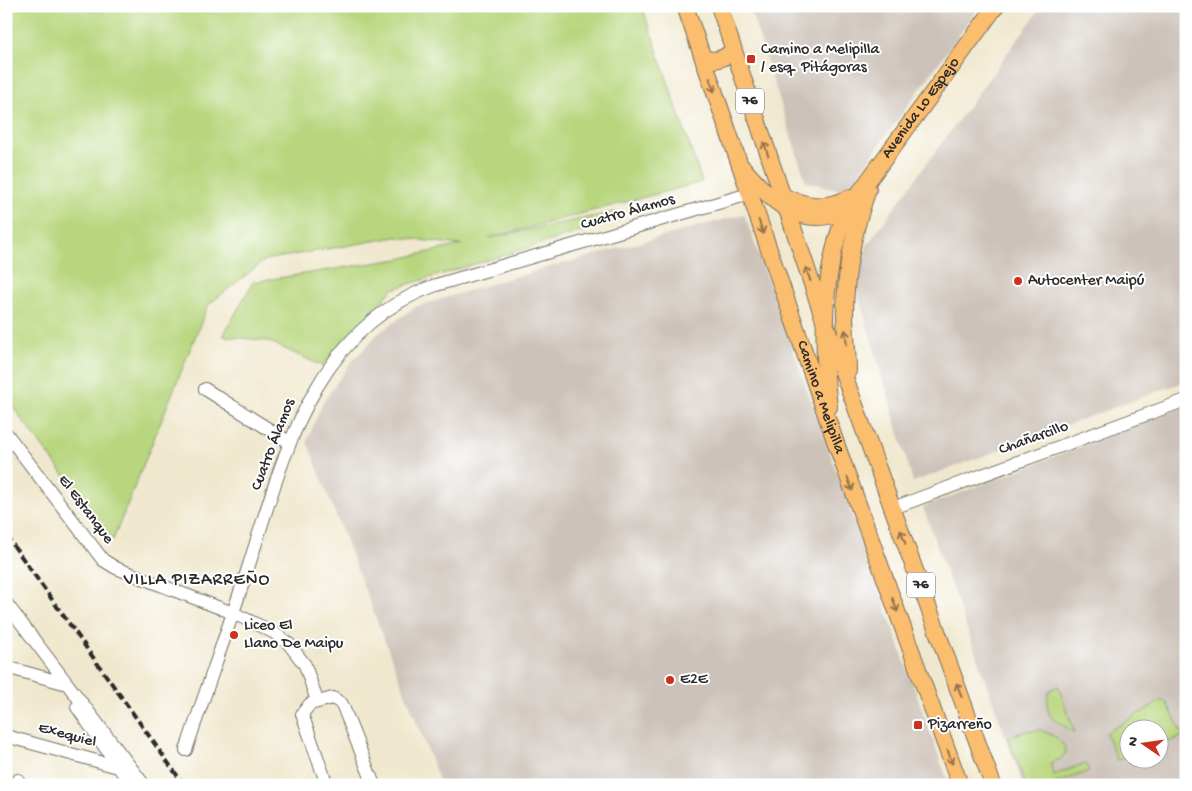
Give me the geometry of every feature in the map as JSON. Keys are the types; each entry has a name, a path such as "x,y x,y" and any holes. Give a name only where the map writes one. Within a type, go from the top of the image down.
{"main road":[{"name":"Camino a Melipilla","path":"685,6 834,438 960,785"},
{"name":"Camino a Melipilla","path":"719,6 824,320 993,785"},
{"name":"Avenida Lo Espejo","path":"846,211 996,6"},
{"path":"703,58 717,60 726,56 733,49"},
{"path":"739,164 802,216 819,218 846,211"},
{"path":"848,386 845,314 848,268 856,228 875,171"},
{"path":"784,203 821,206 841,202 862,190"},
{"path":"834,438 826,371 824,320 828,273 846,211"}],"street":[{"name":"Cuatro Álamos","path":"186,750 289,442 307,404 342,351 373,319 402,299 458,278 749,194"},
{"path":"205,389 289,442"},
{"name":"Chañarcillo","path":"893,508 1186,400"},
{"name":"El Estanque","path":"6,433 103,560 116,568 233,613 273,632 289,644 306,665 317,701"},
{"path":"6,604 98,721 144,785"},
{"path":"6,667 67,684 80,711 131,785"},
{"path":"326,785 303,719 305,709 317,701 333,698 342,704 374,785"},
{"name":"Exequiel","path":"6,736 118,767"}],"shaded area":[{"path":"749,6 980,6 846,191 806,182"},
{"path":"1042,6 1186,6 1186,381 913,482 857,290 858,273 867,245"},
{"name":"Pizarreño","path":"744,214 949,785 441,785 307,441 323,402 352,361 379,333 415,307 503,280"},
{"path":"1186,406 1186,785 1023,785 923,507"}],"green space":[{"path":"6,6 642,6 702,182 489,238 615,212 619,220 393,289 322,366 268,341 223,336 253,282 398,259 461,245 396,237 265,260 208,305 113,540 6,398"},
{"path":"1058,686 1075,733 1052,718 1049,713 1049,691"},
{"path":"1160,701 1166,701 1183,736 1170,741 1170,718 1131,718"},
{"path":"1120,725 1120,759 1117,760 1106,733"},
{"path":"1040,730 1053,735 1059,740 1066,752 1061,759 1050,763 1054,775 1086,763 1089,771 1052,785 1026,785 1008,737 1025,731"}],"railway":[{"path":"6,535 184,785"}],"place":[{"name":"Camino a Melipilla / esq. Pitágoras","path":"751,59"},
{"name":"Autocenter Maipú","path":"1018,281"},
{"name":"Liceo El Llano De Maipu","path":"234,635"},
{"name":"E2E","path":"670,680"},
{"name":"Pizarreño","path":"918,725"}],"district":[{"name":"VILLA PIZARREÑO","path":"197,580"}]}
